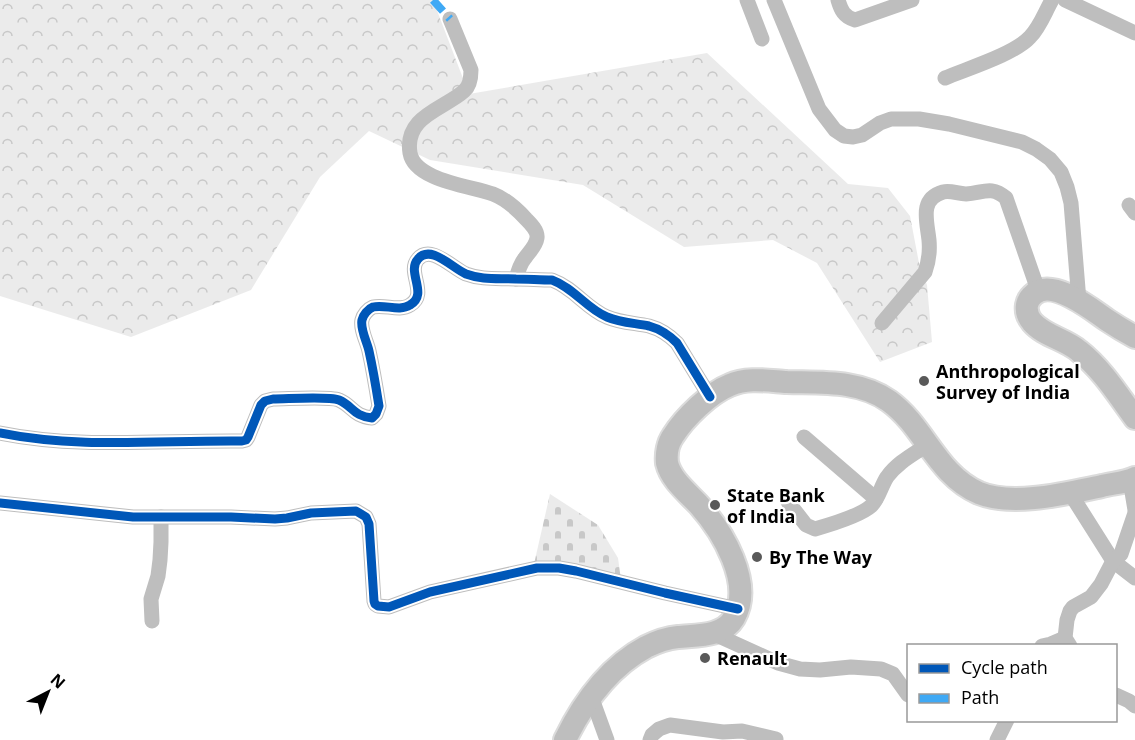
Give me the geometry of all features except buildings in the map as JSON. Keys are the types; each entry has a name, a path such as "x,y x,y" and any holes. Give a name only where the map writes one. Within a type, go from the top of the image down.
{"highway":[{"path":"1135,337 1079,301 1055,290 1046,288 1038,290 1028,300 1027,314 1033,323 1041,330 1078,350 1090,361 1135,418"},
{"path":"565,740 591,696 610,675 644,648 675,637 712,633 723,629 733,620 738,609 740,593 739,580 731,554 712,521 673,476 668,464 667,450 672,437 682,424 710,397 733,383 747,381 829,383 866,390 890,402 955,478 969,488 998,498 1014,499 1070,493 1133,479"}],"street":[{"path":"747,0 762,39"},
{"path":"774,0 819,109 835,130 844,136 862,135 891,118 919,119 1022,142 1050,159 1061,172 1071,203 1079,301"},
{"path":"838,0 848,18 855,20 912,0"},
{"path":"1065,0 1135,33"},
{"path":"945,78 1020,45 1036,29 1047,2"},
{"path":"450,19 471,70 471,79 464,91 433,110 420,122 411,134 411,156 419,167 430,175 500,197 533,226 537,235 536,242 519,268 516,279"},
{"path":"882,323 925,272 929,253 926,210 929,201 942,192 965,194 991,190 1006,198 1038,290"},
{"path":"0,433 77,442 242,441 248,437 261,405 273,399 333,399 344,402 359,415 372,418 379,405 369,349 361,323 368,310 374,307 404,308 414,302 418,296 415,278 416,263 424,255 433,254 457,270 482,278 552,280 562,284 593,309 606,316 622,322 652,327 677,343 710,397"},
{"path":"804,437 876,499"},
{"path":"788,502 806,525 815,529 866,510 872,505 882,484 896,466 927,445"},
{"path":"1051,644 1068,642 1067,620 1070,611 1096,592 1113,561 1120,554 1135,512 1133,479"},
{"path":"1070,493 1113,561 1135,578"},
{"path":"0,503 133,517 274,519 311,513 356,512 366,517 369,524 374,601 375,604 384,607 430,592 537,568 559,568 738,609"},
{"path":"152,621 151,599 158,576 161,517"},
{"path":"712,633 778,663 800,669 851,667 882,669 893,674 907,692"},
{"path":"1117,695 1135,706"},
{"path":"591,696 607,740"},
{"path":"997,740 1006,722"},
{"path":"650,740 659,729 670,725 723,732 742,731 776,738"}],"green space":[{"path":"0,0 433,0 469,94 707,53 848,184 888,188 910,216 919,263 927,285 932,342 880,362 817,263 773,240 684,247 583,185 430,160 369,131 320,177 251,290 131,337 0,296"},
{"path":"550,494 598,525 618,558 621,580 534,564"}],"marked path":[{"path":"433,0 450,19"}],"cycle path":[{"path":"0,433 59,441 120,443 242,441 248,437 261,405 273,399 334,399 344,402 357,413 372,418 379,406 362,327 363,318 373,307 401,308 410,305 418,295 415,264 423,255 429,254 466,274 478,277 552,280 607,317 649,326 661,331 677,343 710,397"},
{"path":"0,503 133,517 275,519 311,513 356,511 366,517 369,524 374,601 378,606 389,607 430,592 537,568 559,568 738,609"}],"place":[{"name":"Anthropological Survey of India","path":"924,381"},
{"name":"State Bank of India","path":"715,505"},
{"name":"By The Way","path":"757,557"},
{"name":"Renault","path":"705,658"}]}
